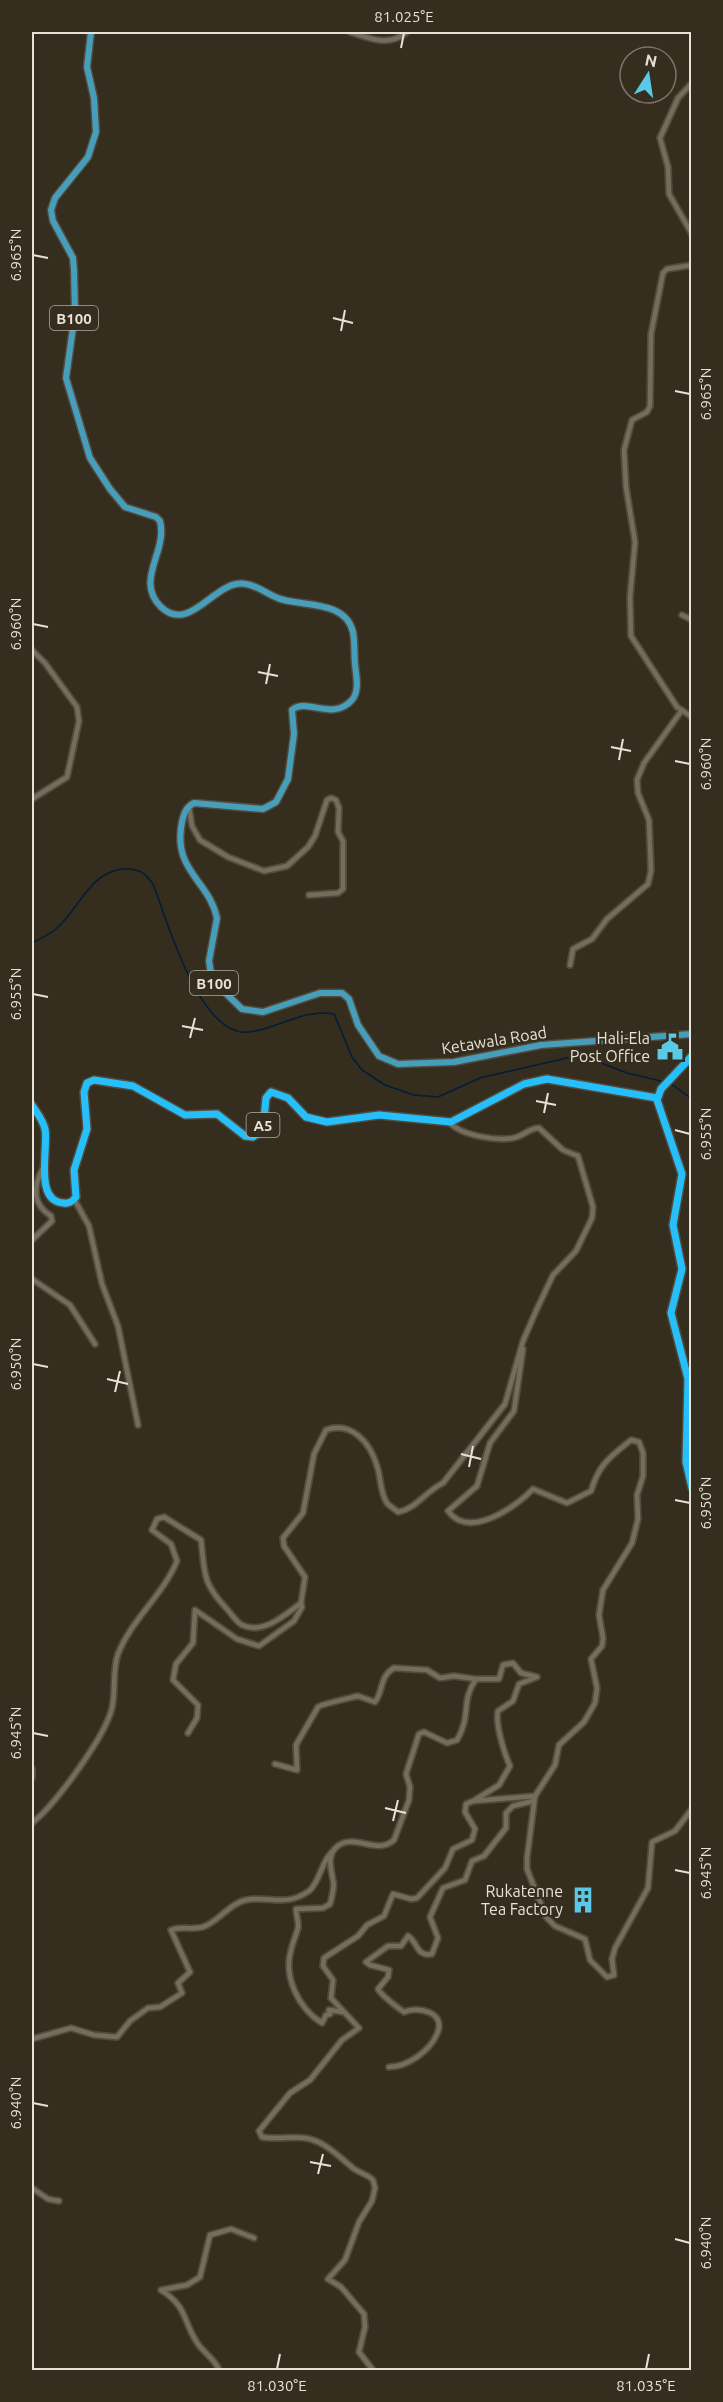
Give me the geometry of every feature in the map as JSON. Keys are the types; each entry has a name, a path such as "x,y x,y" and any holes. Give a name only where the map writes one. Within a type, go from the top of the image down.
{"highway":[{"path":"692,1056 661,1089 657,1098 659,1110 682,1174 673,1225 682,1269 671,1313 688,1379 686,1462 692,1488"},
{"path":"449,1122 524,1084 547,1079 657,1098"},
{"name":"A5","path":"74,1200 76,1194 74,1170 87,1129 84,1092 87,1083 94,1080 133,1086 185,1115 217,1114 245,1136 253,1137 262,1130 266,1098 271,1092 285,1096 302,1115 320,1122 379,1115 449,1122"},
{"path":"32,1105 46,1132 43,1168 53,1197 64,1204 74,1200"}],"main road":[{"name":"B100","path":"91,32 92,40 87,67 94,98 96,132 87,157 55,198 51,210 53,221 73,258 75,313 66,378 90,458 125,507 156,517 160,521 160,543 149,583 153,596 170,613 177,615 194,611 224,588 245,584 279,599 335,610 344,615 353,633 357,691 352,699 330,711 305,706 292,710 294,734 288,779 276,802 263,809 206,802 189,806"},
{"name":"Ketawala Road","path":"189,806 183,817 180,847 186,864 217,918 210,951 209,970 216,986 242,1009 262,1012 310,995 342,993 349,999 358,1025 379,1056 398,1064 454,1062 541,1045 692,1034"}],"street":[{"path":"350,32 387,41 399,39 407,32"},
{"path":"692,84 678,99 660,138 668,167 669,195 692,234"},
{"path":"692,265 667,269 663,273 651,333 650,406 647,412 632,420 624,450 626,487 635,542 630,597 631,636 639,652 665,684 682,710 692,717"},
{"path":"682,615 692,620"},
{"path":"32,650 68,692 77,707 79,721 67,777 32,799"},
{"path":"570,965 573,949 592,939 607,919 648,884 651,871 649,820 638,793 638,780 644,763 682,710"},
{"path":"189,806 192,826 200,840 228,856 264,871 287,866 308,847 315,836 327,800 331,798 336,800 339,808 338,832 343,841 343,889 338,893 309,895"},
{"path":"188,1733 197,1718 198,1705 173,1680 176,1665 193,1643 195,1610 237,1639 259,1646 294,1620 302,1607 305,1578 284,1546 283,1538 303,1514 315,1454 326,1430 342,1426 351,1428 359,1436 377,1464 387,1503 398,1512 410,1510 433,1488 443,1483 505,1404 523,1341 553,1275 576,1251 592,1218 593,1207 578,1156 563,1150 539,1128 532,1128 517,1137 496,1138 469,1133 449,1122"},
{"path":"32,1240 52,1221 51,1216 41,1210 36,1198 36,1183 43,1168"},
{"path":"74,1200 89,1226 102,1284 118,1326 138,1425"},
{"path":"32,1279 70,1305 95,1344"},
{"path":"523,1341 514,1411 490,1443 477,1486 448,1511 451,1515 463,1521 487,1520 509,1510 533,1489 567,1503 591,1491 597,1472 602,1465 630,1440 639,1442 643,1453 643,1476 637,1495 638,1519 632,1543 603,1590 599,1615 602,1646 591,1659 597,1688 595,1703 584,1722 559,1745 555,1765 533,1802 527,1869 540,1906 555,1926 585,1939 590,1960 610,1978 614,1975 612,1959 615,1948 648,1888 652,1842 675,1830 692,1809"},
{"path":"32,1823 60,1797 93,1747 112,1710 117,1656 126,1637 177,1562 171,1544 152,1530 157,1519 164,1517 201,1540 205,1578 211,1593 240,1624 253,1628 266,1625 301,1603"},
{"path":"275,1764 297,1770 296,1745 318,1707 322,1704 344,1702 358,1696 375,1702 380,1696 383,1678 394,1668 427,1670 440,1678 454,1676 476,1679 499,1678 503,1665 510,1663 520,1673 537,1677 519,1684 513,1701 498,1711 496,1718 503,1751 510,1766 499,1785 466,1804 465,1812 475,1829 472,1840 453,1850 445,1868 434,1877 423,1893 411,1899 393,1894 384,1916 367,1925 358,1936 324,1958 323,1966 333,1980 331,1998 359,2028 342,2040 310,2080 290,2093 259,2132 262,2137 270,2139 304,2138 316,2141 340,2155 354,2170 373,2180 375,2188 372,2201 359,2222 345,2260 328,2279 341,2287 364,2314 365,2327 359,2352 373,2370"},
{"path":"32,2039 71,2028 94,2035 117,2037 130,2021 148,2008 160,2007 183,1993 178,1983 190,1972 171,1930 180,1927 203,1927 246,1900 270,1902 298,1897 311,1889 323,1860 344,1843 372,1846 389,1844 394,1840 409,1800 410,1787 406,1774 417,1737 424,1732 447,1743 457,1740 466,1722 466,1693 476,1679"},
{"path":"32,1769 32,1777"},
{"path":"473,1801 536,1796"},
{"path":"388,2067 399,2067 416,2058 436,2036 438,2023 436,2017 427,2010 414,2007 404,2012 381,1994 378,1989 388,1977 389,1970 366,1962 388,1946 401,1946 408,1936 419,1952 426,1955 432,1954 438,1938 430,1917 442,1888 465,1880 472,1861 484,1856 506,1828 506,1813 513,1806 533,1802"},
{"path":"334,1850 329,1869 333,1884 330,1904 323,1908 296,1909 299,1924 290,1952 289,1965 291,1981 298,1999 319,2022 322,2023 326,2019 326,2015 330,2014 329,2010 345,2012"},
{"path":"32,2188 48,2199 59,2201"},
{"path":"219,2370 190,2331 180,2306 161,2290 187,2285 200,2277 210,2235 231,2229 254,2238"}],"waterway":[{"path":"32,943 56,929 93,884 102,877 123,869 133,869 145,875 154,886 177,949 201,998 215,1017 231,1029 249,1032 302,1016 334,1014 352,1057 362,1070 385,1085 414,1095 438,1097 480,1078 567,1058 588,1058 627,1073 665,1082"},
{"path":"670,1083 692,1099"}],"place":[{"name":"Hali-Ela Post Office","path":"670,1047"},
{"name":"Rukatenne Tea Factory","path":"583,1900"}]}
